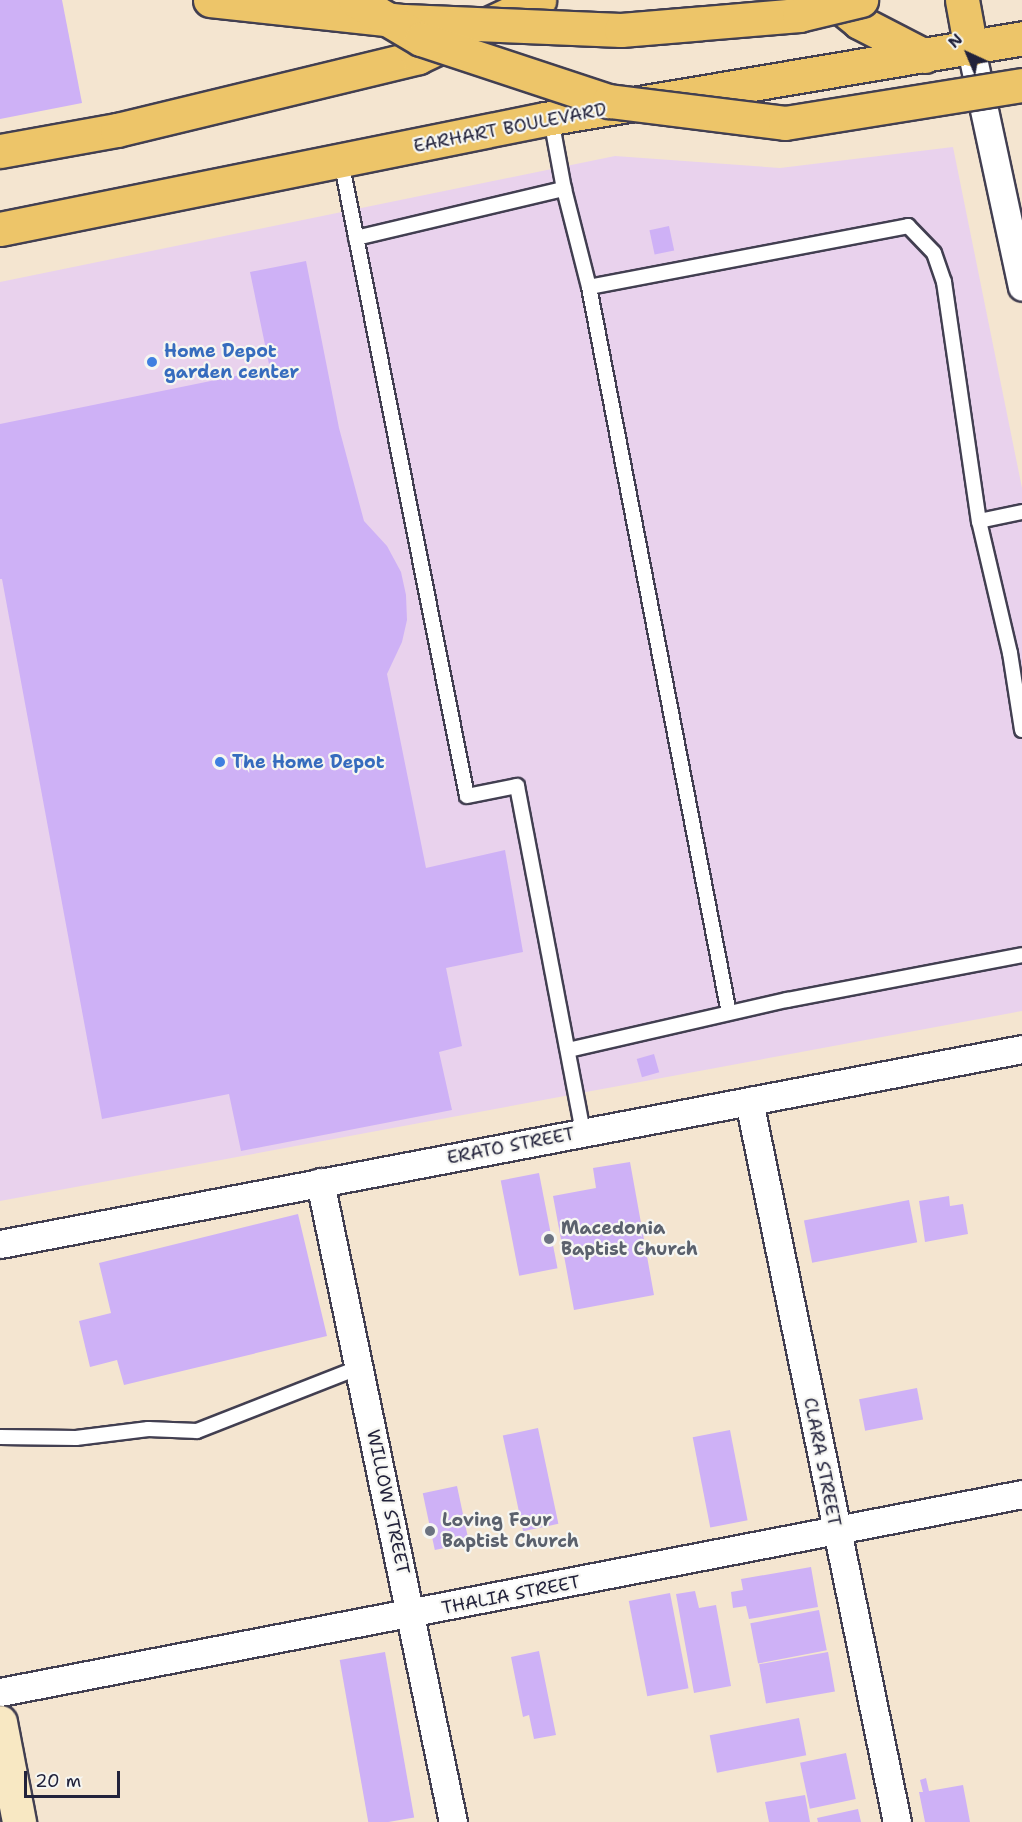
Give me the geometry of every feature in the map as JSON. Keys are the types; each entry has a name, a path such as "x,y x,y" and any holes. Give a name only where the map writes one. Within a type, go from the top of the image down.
{"main road":[{"path":"210,0 404,21 621,30 799,15 861,0"},
{"path":"355,0 421,39 609,102 785,123 1022,84"},
{"path":"0,152 117,130 418,57 539,0"},
{"path":"832,0 859,22 925,56"},
{"path":"962,0 971,49"},
{"name":"EARHART BOULEVARD","path":"0,229 551,119 971,49 1022,38"}],"street":[{"path":"971,49 1022,287"},
{"name":"ERATO STREET","path":"0,1244 1022,1049"},
{"name":"CLARA STREET","path":"749,1101 897,1822"},
{"name":"WILLOW STREET","path":"321,1182 412,1614 453,1822"},
{"name":"THALIA STREET","path":"0,1692 1022,1494"},
{"path":"0,1722 19,1822"}],"lane":[{"path":"551,119 564,189 589,287 729,1013"},
{"path":"340,162 467,796 517,786 583,1133"},
{"path":"356,238 564,189"},
{"path":"589,287 908,226 934,253 944,282 979,521 1010,653 1022,730"},
{"path":"979,521 1022,512"},
{"path":"568,1050 729,1013 1022,955"},
{"path":"0,1437 76,1438 148,1429 197,1431 360,1367"}],"shaded area":[{"path":"953,147 1022,488 1022,1011 0,1201 0,282 615,156 780,168"}],"building":[{"path":"0,0 62,0 82,103 0,119"},
{"path":"669,226 674,250 655,255 649,230"},
{"name":"The Home Depot","path":"306,261 339,428 364,521 387,546 401,572 406,595 407,620 402,642 387,674 426,868 505,850 523,952 446,968 462,1046 439,1052 452,1110 241,1151 229,1094 102,1119 2,579 0,579 0,424 270,369 250,272"},
{"path":"654,1054 659,1072 642,1077 637,1059"},
{"path":"630,1162 654,1295 574,1310 553,1196 596,1188 593,1168"},
{"path":"539,1173 558,1268 519,1276 501,1180"},
{"path":"949,1196 950,1206 963,1204 968,1234 925,1242 919,1201"},
{"path":"909,1200 917,1242 812,1263 804,1220"},
{"path":"298,1214 327,1336 124,1385 117,1360 90,1367 79,1321 111,1313 99,1263"},
{"path":"917,1388 923,1419 865,1431 859,1399"},
{"path":"538,1428 558,1524 523,1531 503,1435"},
{"path":"730,1430 748,1520 710,1528 693,1437"},
{"path":"457,1486 469,1543 435,1550 423,1493"},
{"path":"811,1567 818,1607 749,1619 746,1606 733,1608 731,1592 743,1590 741,1579"},
{"path":"695,1591 699,1608 716,1605 731,1686 694,1693 676,1594"},
{"path":"670,1593 689,1688 647,1696 629,1601"},
{"path":"819,1610 827,1650 758,1664 750,1623"},
{"path":"539,1651 556,1735 534,1739 529,1715 523,1717 511,1657"},
{"path":"385,1652 414,1817 388,1822 368,1822 340,1660"},
{"path":"828,1652 835,1691 766,1704 759,1664"},
{"path":"799,1718 806,1755 717,1773 710,1735"},
{"path":"846,1753 856,1799 810,1809 800,1763"},
{"path":"926,1778 929,1791 963,1785 970,1822 925,1822 919,1792 923,1792 920,1780"},
{"path":"805,1795 810,1822 769,1822 765,1802"},
{"path":"858,1809 861,1822 818,1822 817,1818"}],"place":[{"name":"Home Depot garden center","path":"152,362"},
{"name":"The Home Depot","path":"220,762"},
{"name":"Macedonia Baptist Church","path":"549,1239"},
{"name":"Loving Four Baptist Church","path":"430,1531"}]}
